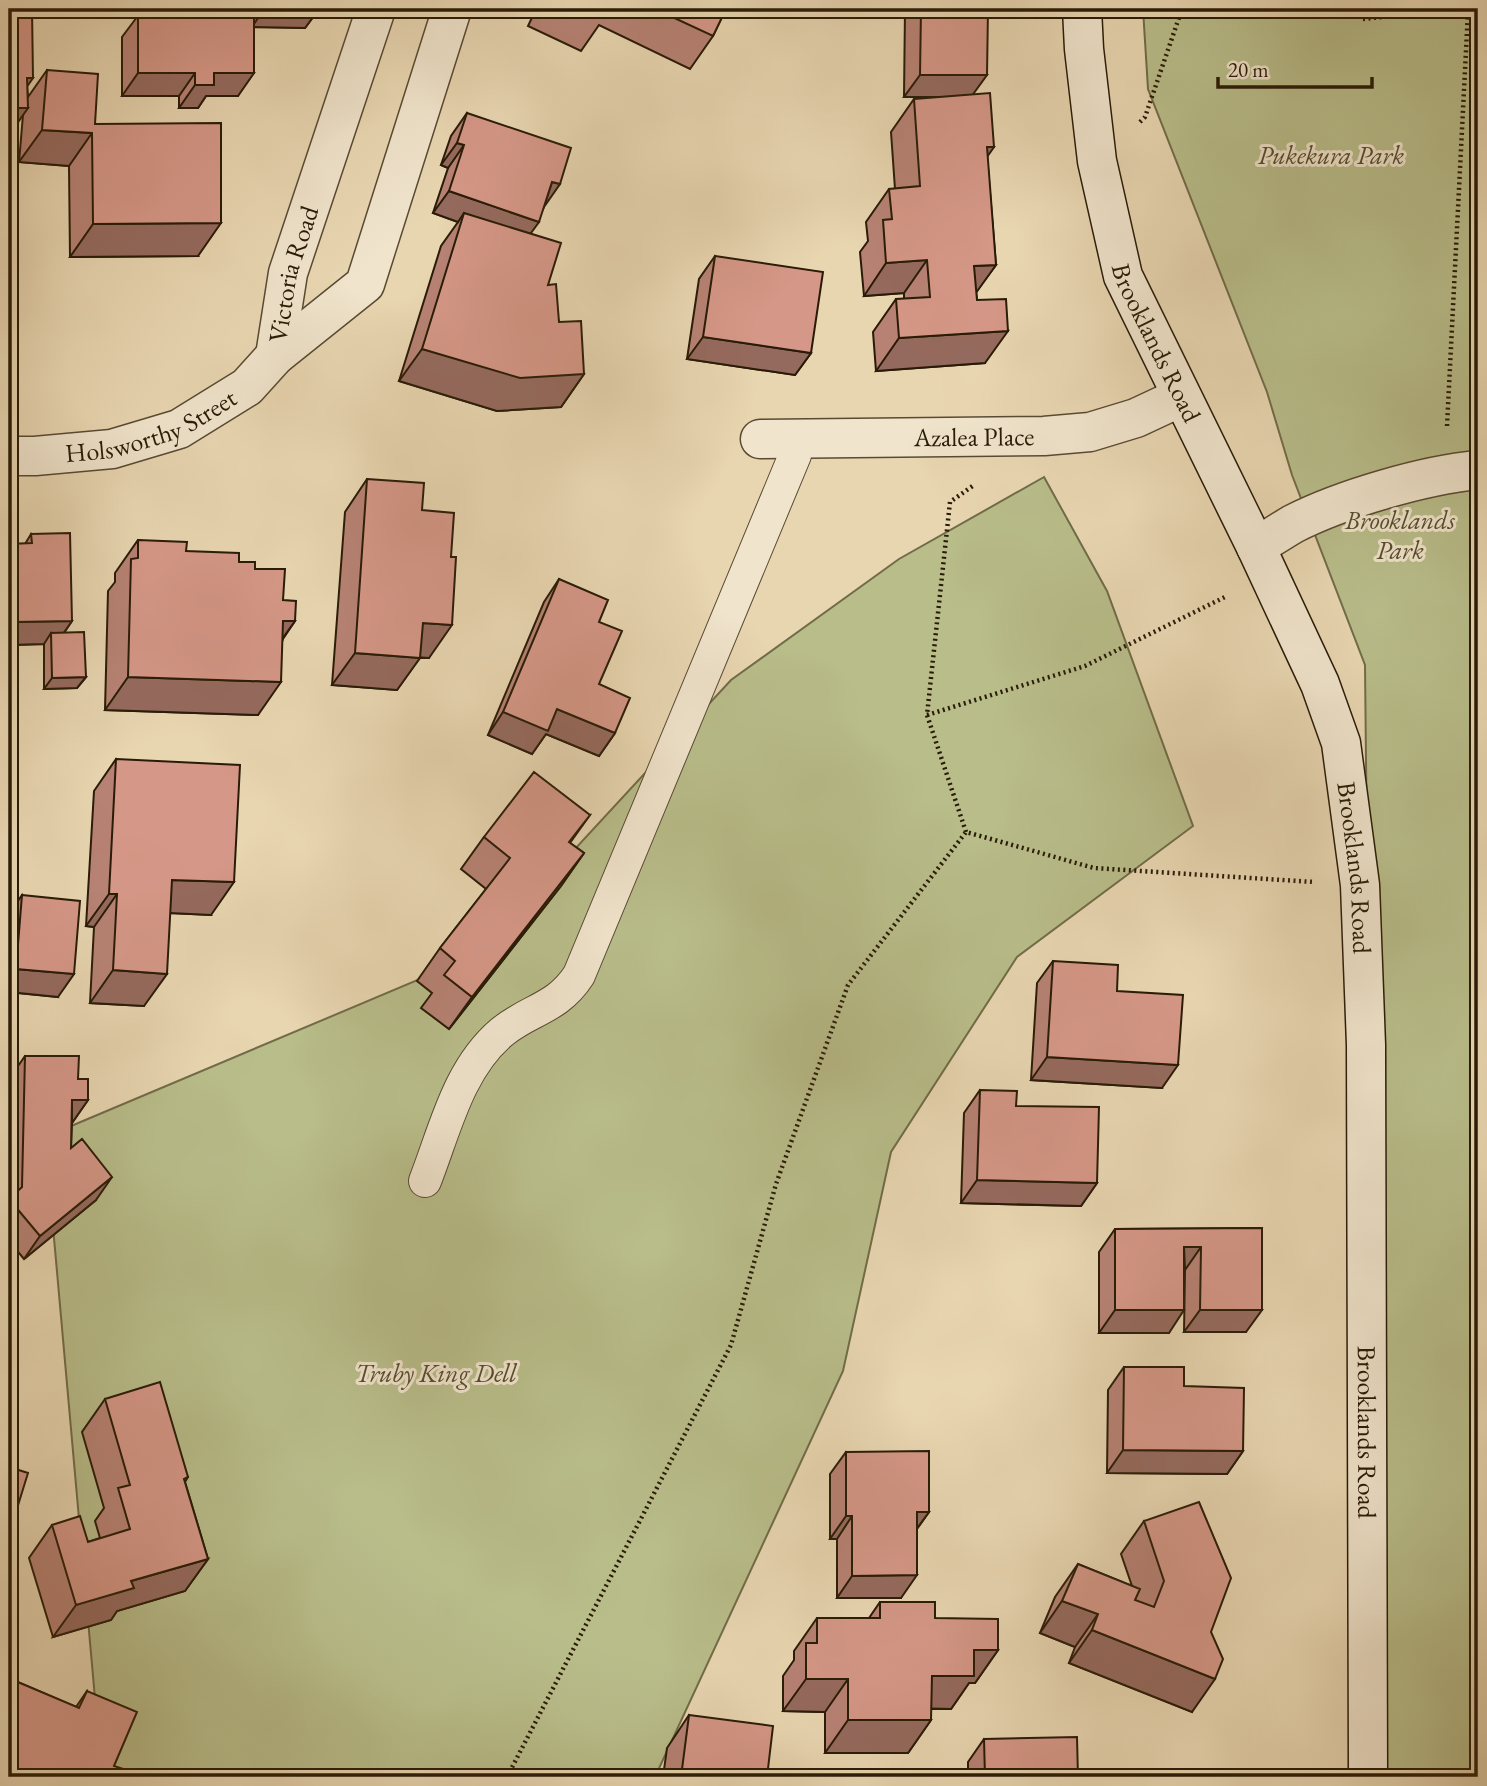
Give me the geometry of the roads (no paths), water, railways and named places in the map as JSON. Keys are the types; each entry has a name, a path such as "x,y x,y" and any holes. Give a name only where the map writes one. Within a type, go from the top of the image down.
{"street":[{"name":"Victoria Road","path":"275,356 288,273 376,9"},
{"name":"Victoria Road","path":"275,356 365,284 452,9"},
{"name":"Brooklands Road","path":"1082,9 1097,162 1123,276 1320,684 1341,743 1360,885 1366,1045 1367,1777"},
{"name":"Holsworthy Street","path":"9,456 113,449 179,429 247,387 275,356"},
{"name":"Azalea Place","path":"778,438 1044,436 1090,432 1136,418 1181,397"},
{"path":"1262,561 1294,524 1350,501 1462,472"}],"lane":[{"path":"425,1181 462,1084 478,1058 503,1031 525,1017 545,1009 563,996 579,975 795,455 778,438"}],"park label":[{"name":"Pukekura Park","path":"1331,155"},
{"name":"Brooklands Park","path":"1400,535"},
{"name":"Truby King Dell","path":"436,1373"}]}
